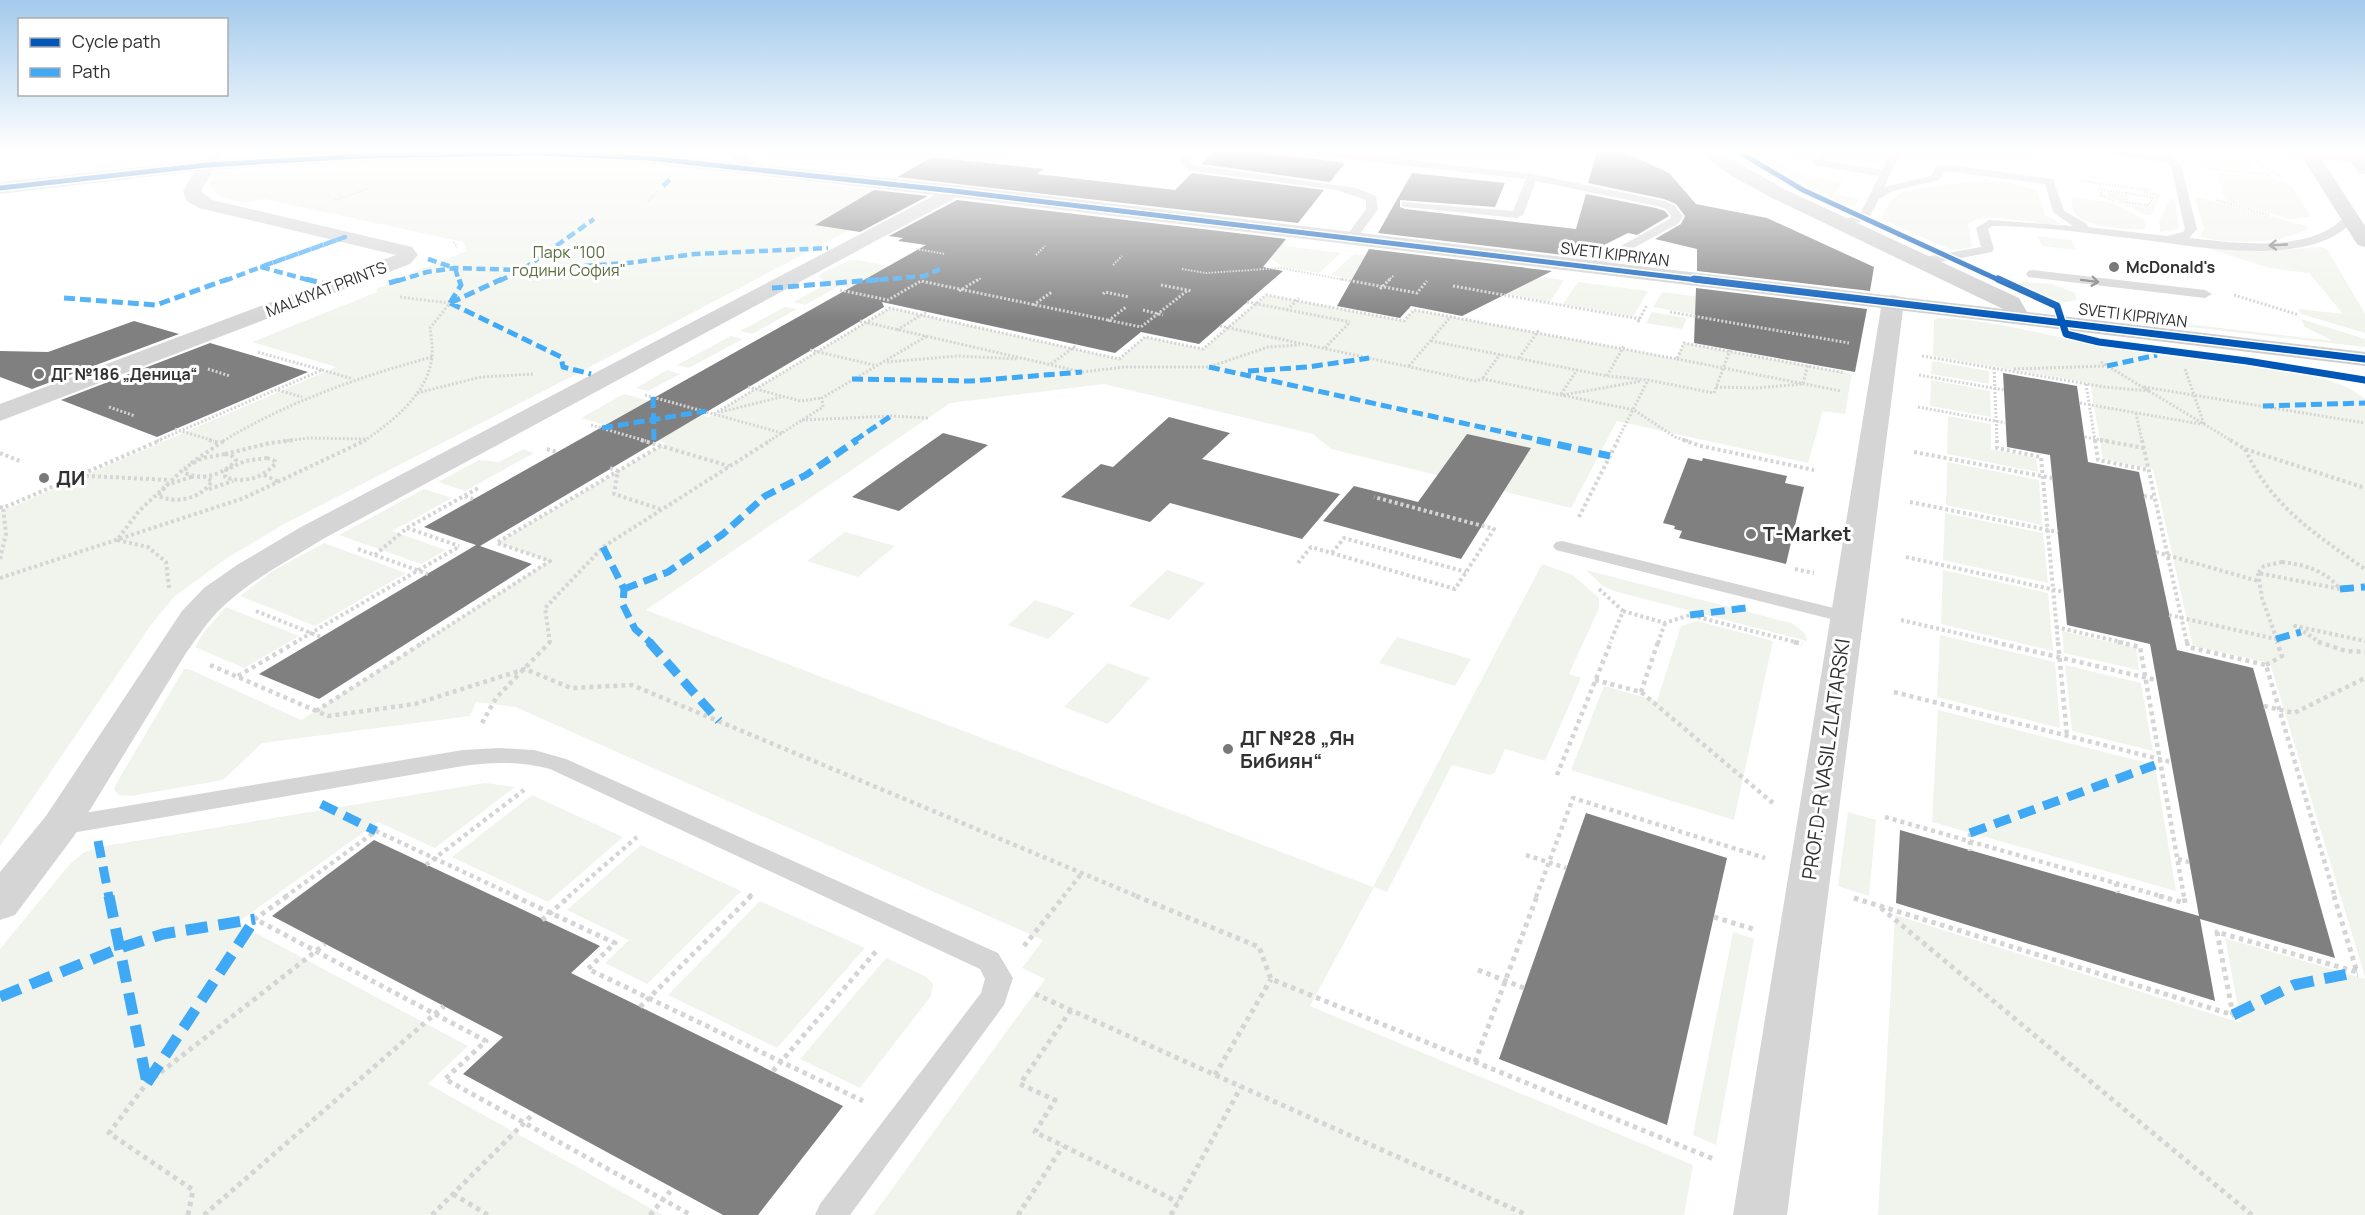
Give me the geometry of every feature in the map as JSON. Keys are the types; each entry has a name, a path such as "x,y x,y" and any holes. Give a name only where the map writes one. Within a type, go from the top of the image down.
{"main road":[{"path":"2344,209 2365,241"}],"street":[{"name":"MALKIYAT PRINTS","path":"0,413 403,260 408,255 405,251 226,209"},
{"path":"0,903 60,826 170,652 194,618 216,595 248,572 312,533 921,209"},
{"name":"SVETI KIPRIYAN","path":"1104,209 2365,359"},
{"path":"1812,209 2011,303 2018,317"},
{"name":"PROF.D-R VASIL ZLATARSKI","path":"1760,1215 1893,302"}],"lane":[{"path":"1351,238 1372,209"},
{"path":"1453,209 1517,215 1519,209"},
{"path":"1592,267 1676,221 1675,211 1671,209"},
{"path":"1840,222 1863,219 1869,209"},
{"path":"2058,209 2063,216 2090,228 2127,235"},
{"path":"2162,238 2187,235 2191,230 2186,209"},
{"path":"1924,261 1988,249 1982,228 1989,223 2010,223 2240,245 2289,244 2330,234 2343,227 2350,217"},
{"path":"2032,274 2205,294"},
{"path":"1562,546 1847,617"},
{"path":"60,826 463,758 516,754 558,764 988,961 999,978 994,997 831,1215"}],"path":[{"path":"2247,209 2277,217"},
{"path":"454,242 457,248"},
{"path":"1036,255 1046,246"},
{"path":"1113,265 1122,256"},
{"path":"1182,269 1206,273 1281,268 1417,293 1427,281 1416,279"},
{"path":"1394,275 1405,277"},
{"path":"960,290 981,278"},
{"path":"831,294 839,290 888,300 921,281 1141,327 1188,290"},
{"path":"1161,285 1192,291"},
{"path":"1450,285 1640,319 1638,322"},
{"path":"1032,305 1052,292"},
{"path":"1103,294 1105,292 1129,297"},
{"path":"2227,293 2304,317"},
{"path":"714,414 890,308 1119,359 1145,337 1203,350 1266,295 1404,321 1414,309 1452,315 1846,392"},
{"path":"1287,310 1297,300"},
{"path":"1247,302 1350,322 1324,348"},
{"path":"0,578 234,501 280,482 368,439 389,424 417,393 428,373 432,357 430,328 450,303"},
{"path":"1108,321 1126,307"},
{"path":"1646,308 1655,309"},
{"path":"1143,310 1163,315"},
{"path":"1664,311 1739,326 1855,344"},
{"path":"897,330 926,312"},
{"path":"1409,366 1452,315"},
{"path":"860,321 1082,372 1124,367 1209,367 1268,347 1307,345"},
{"path":"1220,326 1474,381 1483,379 1634,410 1675,437 1701,446 1814,470"},
{"path":"995,331 1000,328"},
{"path":"1520,358 1538,331"},
{"path":"201,336 354,379"},
{"path":"887,362 927,336"},
{"path":"1268,347 1278,338"},
{"path":"1431,341 1607,376 1648,380 1714,393 1730,350"},
{"path":"1677,359 1684,343 1808,365 1994,368 2086,384 2149,391"},
{"path":"1051,364 1077,345"},
{"path":"1607,376 1623,347"},
{"path":"810,350 874,365"},
{"path":"1483,379 1500,354"},
{"path":"748,387 801,401 822,398 874,365 887,362 958,356 1028,359"},
{"path":"117,540 139,511 171,480 211,448 242,428 303,398 354,379 432,357"},
{"path":"2098,360 2244,449 2365,488"},
{"path":"2183,363 2204,425"},
{"path":"1803,384 1808,365"},
{"path":"1884,366 2004,390"},
{"path":"2004,370 2107,366"},
{"path":"1994,368 1997,448 2041,457 2067,736"},
{"path":"0,559 8,532 2,507 322,370"},
{"path":"1560,395 1576,370"},
{"path":"214,371 231,376"},
{"path":"417,393 481,377 539,374"},
{"path":"1560,395 1648,380"},
{"path":"1579,517 1648,380"},
{"path":"1716,387 1756,388 1803,384"},
{"path":"2086,384 2098,460 2148,470"},
{"path":"2140,386 2365,423"},
{"path":"277,390 303,398"},
{"path":"648,395 658,390"},
{"path":"639,393 782,433"},
{"path":"714,414 783,396"},
{"path":"463,758 495,698 550,644 545,608 603,547 823,407 822,398"},
{"path":"2080,403 2204,425"},
{"path":"1918,407 2006,423"},
{"path":"119,410 135,416"},
{"path":"2136,413 2188,647 2266,665 2282,656 2258,580 2258,573 2260,568 2272,563 2293,563 2316,569 2331,579 2340,589 2258,573"},
{"path":"801,420 891,416 928,418"},
{"path":"584,423 729,466"},
{"path":"175,429 219,443"},
{"path":"2085,437 2144,448"},
{"path":"211,448 210,452 225,454 270,443 309,438 368,439"},
{"path":"316,711 550,561 497,543 662,445"},
{"path":"548,449 557,452"},
{"path":"2244,449 2257,476 2288,513 2365,569"},
{"path":"1914,452 2052,478"},
{"path":"0,453 22,462"},
{"path":"191,463 218,454"},
{"path":"225,454 234,457 235,463 226,470 225,477 240,480"},
{"path":"252,459 275,461 273,468 263,474 220,484 189,497 172,500 158,496 162,489 182,479 213,474 231,466 252,459"},
{"path":"186,467 184,470 187,475 212,481 209,488 204,491"},
{"path":"610,468 618,471"},
{"path":"618,471 614,494 661,510"},
{"path":"263,474 280,482"},
{"path":"68,475 171,480"},
{"path":"375,555 407,528 483,485"},
{"path":"464,496 473,499"},
{"path":"2144,496 2155,498"},
{"path":"1298,563 1311,547 1455,589 1494,529 1374,497"},
{"path":"1910,502 2058,532"},
{"path":"238,677 460,546 407,528"},
{"path":"312,533 428,574"},
{"path":"1332,553 1344,538 1466,572"},
{"path":"117,540 148,547 166,561 169,596"},
{"path":"2156,552 2258,580"},
{"path":"1906,557 2064,592"},
{"path":"1592,583 1623,611 1665,623 1690,615 1811,646"},
{"path":"216,595 321,637"},
{"path":"1557,775 1623,611"},
{"path":"2169,615 2276,639"},
{"path":"1901,620 2156,680"},
{"path":"1641,692 1665,623"},
{"path":"2365,641 2295,626 2301,632 2327,646 2346,651 2365,652"},
{"path":"1885,817 2185,903 2140,647 2056,627"},
{"path":"208,664 328,716 415,704 525,669 571,688 632,685 1259,947 1271,979 1716,1161"},
{"path":"2252,1215 1878,906 2233,1015 2217,932 2357,972 2266,665"},
{"path":"2264,706 2294,713 2365,678"},
{"path":"1595,680 1641,692 1781,810"},
{"path":"1894,692 2171,762"},
{"path":"426,865 558,764"},
{"path":"1475,1062 1573,798 1771,860"},
{"path":"542,920 665,813"},
{"path":"691,1215 445,1079 486,1041 255,919 376,831 615,943 588,969 863,1101"},
{"path":"1970,833 1970,851"},
{"path":"1526,855 1566,868"},
{"path":"2178,859 2189,862"},
{"path":"640,1007 780,866"},
{"path":"1082,873 999,978 1527,1215"},
{"path":"2116,883 2118,893"},
{"path":"1714,917 1759,931"},
{"path":"773,1071 902,921"},
{"path":"188,1215 193,1190 110,1133 147,1083 325,944"},
{"path":"1479,970 1524,988"},
{"path":"1215,1076 1271,979"},
{"path":"204,1215 444,1006"},
{"path":"1071,1010 1020,1084 1055,1100 1035,1132 1178,1202"},
{"path":"1171,1215 1241,1087"},
{"path":"432,1215 534,1113"},
{"path":"1018,1215 1064,1146"},
{"path":"650,1215 673,1188"},
{"path":"453,1194 488,1215"}],"green space":[{"name":"Парк \"100 години София\"","path":"309,209 890,209 567,379 286,523 227,558 175,596 151,625 0,846 0,512 336,367 252,342 377,292 378,288 401,279 400,277 467,251 463,242"},
{"path":"2043,209 2045,215 2061,224 1999,218 1976,220 1968,224 1972,247 1952,250 1881,219 1885,210"},
{"path":"2123,209 2145,220 2145,229 2109,227 2090,223 2082,220 2073,210"},
{"path":"2133,209 2154,209 2151,215"},
{"path":"2165,209 2176,209 2179,229 2160,232 2159,221"},
{"path":"2198,209 2241,209 2310,227 2300,233 2274,240 2244,242 2204,238 2200,236 2204,228"},
{"path":"2253,209 2306,209 2311,217 2291,219"},
{"path":"1252,234 1282,239 1285,246 1341,253 1319,273 1283,267 1247,241 1244,235"},
{"path":"2037,236 2071,240 2076,250 2042,246"},
{"path":"2320,247 2327,249 2365,314 2365,333 2301,314 2298,309 2343,314 2309,273 2269,268 2207,248 2263,251"},
{"path":"1354,254 1401,260 1378,284 1331,275"},
{"path":"851,260 967,282 887,296 839,286 805,305 793,302 827,284 819,277 822,273"},
{"path":"1494,272 1564,280 1550,302 1480,289"},
{"path":"1578,282 1648,291 1633,316 1563,304"},
{"path":"2022,282 2052,284 2075,293 2077,300 2060,303 2019,284"},
{"path":"1662,292 1741,302 1733,321 1653,307"},
{"path":"1266,295 1404,321 1414,310 1676,359 1684,343 1852,374 1845,414 1823,411 1808,463 1617,421 1571,508 1331,449 1313,434 1104,384 950,403 646,610 1373,887 1542,564 1573,575 1599,598 1599,608 1569,674 1581,678 1545,761 1505,749 1495,772 1490,775 1452,765 1387,892 1374,887 1310,1006 1693,1165 1684,1215 873,1215 1045,979 1022,968 1043,940 515,707 476,702 470,716 262,743 223,780 131,796 119,795 114,790 184,669 189,669 301,720 549,561 497,543 666,443 581,418 624,394 709,417 890,308 1119,359 1145,337 1203,349"},
{"path":"2087,304 2108,315 2333,341 2305,327 2301,319 2365,339 2365,347 2095,316 2081,310 2080,308"},
{"path":"785,307 797,309 752,334 740,331"},
{"path":"1652,312 1687,318 1682,329 1646,323"},
{"path":"1939,318 1981,322 2106,346 2302,374 2335,382 2365,399 2365,977 2270,663 2193,646 2153,469 2103,459 2090,383 1933,356 1934,320"},
{"path":"731,336 743,339 689,368 677,365"},
{"path":"1932,361 1989,371 1989,384 1931,374"},
{"path":"667,370 680,374 648,391 636,388"},
{"path":"1931,380 1990,391 1991,417 1930,406"},
{"path":"1948,416 1991,424 1991,449 2036,458 2038,472 1947,454"},
{"path":"523,449 534,453 465,491 438,482 479,460 499,462"},
{"path":"1947,462 2039,480 2042,525 1946,505"},
{"path":"424,489 452,498 392,531 446,550 421,564 339,535"},
{"path":"1945,513 2043,533 2048,583 1943,560"},
{"path":"845,532 895,546 858,577 807,561"},
{"path":"324,543 406,573 315,626 240,596 271,572"},
{"path":"1167,570 1205,583 1169,620 1129,606"},
{"path":"1586,570 1791,623 1804,633 1807,641 1614,591 1603,586"},
{"path":"1943,570 2048,593 2053,651 1941,624"},
{"path":"1035,600 1075,613 1048,639 1008,625"},
{"path":"226,607 299,636 244,668 195,647 204,632"},
{"path":"1697,621 1773,641 1734,820 1571,770 1604,686 1657,701 1681,626"},
{"path":"2062,631 2136,648 2139,670 2064,653"},
{"path":"1940,635 2055,662 2060,728 1937,697"},
{"path":"1397,637 1471,659 1455,686 1379,663"},
{"path":"1108,663 1150,678 1108,724 1064,707"},
{"path":"2065,665 2141,683 2153,751 2072,731"},
{"path":"1938,710 2155,765 2176,891 1932,822"},
{"path":"485,783 515,787 435,848 378,822 237,923 468,1046 428,1084 663,1215 0,1215 0,949 70,864 83,853 99,847"},
{"path":"532,795 623,837 548,902 452,857"},
{"path":"1848,812 1876,820 1869,896 1838,886"},
{"path":"641,845 741,891 647,984 605,963 629,940 567,910"},
{"path":"760,901 865,948 777,1048 668,995"},
{"path":"1895,915 2241,1023 2225,938 2365,979 2365,1215 1878,1215"},
{"path":"1733,932 1754,939 1716,1145 1693,1135"},
{"path":"886,958 925,976 933,984 931,996 860,1088 800,1059"}],"building":[{"path":"842,209 904,209 860,232 815,225"},
{"path":"941,209 1030,209 1286,239 1263,267 1283,271 1199,344 1141,332 1115,353 882,302 884,307 480,546 532,564 319,699 259,674 476,545 424,527 926,245 898,241 903,238 889,236"},
{"path":"1173,209 1309,209 1298,223"},
{"path":"1392,209 1576,229 1582,209 1658,209 1665,211 1669,216 1637,235 1628,233 1580,257 1378,233"},
{"path":"1680,209 1720,209 1767,218 1874,267 1870,291 1697,271 1697,249 1655,239 1681,224 1685,216"},
{"path":"1369,249 1552,271 1462,316 1411,306 1400,318 1337,306"},
{"path":"1696,288 1867,309 1855,372 1694,343"},
{"path":"134,321 179,334 32,389 0,377 0,351 48,352"},
{"path":"210,343 308,372 157,437 61,400"},
{"path":"2003,373 2077,386 2088,462 2139,472 2177,650 2253,668 2335,958 2200,919 2215,1001 1896,903 1900,830 2199,916 2150,644 2067,625 2050,455 2007,447"},
{"path":"1169,417 1230,433 1202,459 1340,494 1302,539 1170,503 1150,522 1061,497 1101,464 1113,467"},
{"path":"943,433 988,445 899,511 852,497"},
{"path":"1467,434 1531,448 1461,559 1323,521 1354,486 1418,502"},
{"path":"1688,458 1702,461 1703,458 1787,476 1785,483 1804,487 1786,564 1679,538 1682,531 1674,529 1675,526 1663,523"},
{"path":"1586,813 1727,858 1667,1125 1499,1059"},
{"path":"374,840 600,946 571,973 843,1106 758,1215 723,1215 463,1074 503,1037 272,916"}],"marked path":[{"path":"450,303 522,270 594,219"},
{"path":"64,298 156,305 345,237 260,267 333,286"},
{"path":"389,283 427,272 455,268 522,270 628,263 695,254 828,248"},
{"path":"428,259 452,267"},
{"path":"450,303 461,285 455,268"},
{"path":"772,288 925,276 940,269"},
{"path":"450,303 561,357 563,367 591,374"},
{"path":"2107,366 2157,355"},
{"path":"1248,371 1308,367 1369,358"},
{"path":"1209,367 1610,456"},
{"path":"852,379 971,381 1082,372"},
{"path":"653,397 654,442"},
{"path":"2263,406 2365,403"},
{"path":"602,428 706,411"},
{"path":"624,589 668,572 723,534 765,496 806,475 891,416"},
{"path":"603,547 624,589 623,605 635,629 656,648 719,721"},
{"path":"2340,589 2365,587"},
{"path":"1690,615 1746,608"},
{"path":"2276,639 2301,632"},
{"path":"1970,833 2155,765"},
{"path":"321,804 376,831"},
{"path":"98,841 147,1083"},
{"path":"0,997 120,948 163,934 255,919"},
{"path":"147,1083 255,919"},
{"path":"2233,1015 2294,985 2357,972"}],"cycle path":[{"path":"1103,209 2365,359"},
{"path":"1844,209 2057,306 2066,334 2099,342 2247,361 2365,380"}],"place":[{"name":"McDonald's","path":"2114,267"},
{"name":"ДГ №186 „Деница“","path":"39,374"},
{"name":"ДИ","path":"44,478"},
{"name":"T-Market","path":"1751,534"},
{"name":"ДГ №28 „Ян Бибиян“","path":"1228,749"}]}
